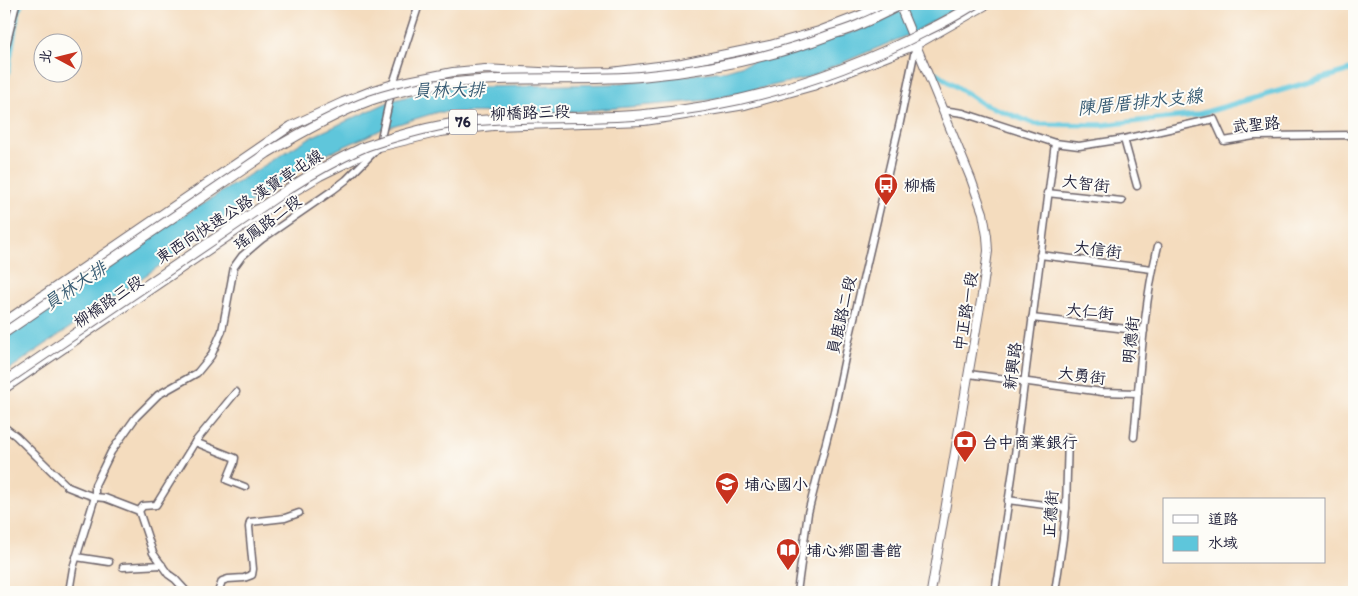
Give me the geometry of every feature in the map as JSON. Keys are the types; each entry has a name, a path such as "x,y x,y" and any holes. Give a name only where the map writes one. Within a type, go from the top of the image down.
{"highway":[{"name":"東西向快速公路 漢寶草屯線","path":"4,382 290,187 318,170 362,148 408,133 463,122 641,115 680,111 742,99 809,81 873,57 975,4"},
{"name":"東西向快速公路 漢寶草屯線","path":"4,333 266,153 296,135 372,100 426,87 486,80 610,79 698,69 803,46 863,23 901,5"}],"main road":[{"path":"4,322 291,126 343,102 393,84 453,72 485,69 559,73 611,72 682,63 770,45 819,31 861,15 883,4"},
{"name":"柳橋路三段","path":"4,389 295,191 320,176 379,147 440,132 470,128 644,121 745,105 813,86 916,45 988,4"},
{"name":"中正路一段","path":"901,5 971,179 982,213 988,251 969,374 931,592"}],"street":[{"path":"4,54 16,4"},
{"path":"379,147 393,84 419,4"},
{"name":"員鹿路二段","path":"797,592 808,513 834,411 916,45"},
{"name":"武聖路","path":"942,110 963,113 1055,144 1079,146 1124,139 1214,119 1224,141 1254,136 1354,135"},
{"path":"1124,139 1137,186"},
{"name":"新興路","path":"995,592 1055,144"},
{"name":"瑤鳳路二段","path":"69,592 76,557 95,497 94,485 111,452 136,416 158,395 196,373 211,356 222,331 234,267 242,256 262,239 346,180 379,147"},
{"name":"大智街","path":"1048,193 1122,201"},
{"name":"明德街","path":"1134,437 1144,331 1152,269 1158,246"},
{"name":"大信街","path":"1040,255 1152,269"},
{"name":"大仁街","path":"1032,318 1144,331"},
{"name":"大勇街","path":"969,374 1102,392 1138,394"},
{"path":"139,511 143,506 156,505 195,442 236,392"},
{"path":"4,427 16,436 68,487 139,511"},
{"name":"正德街","path":"1055,592 1066,508 1068,436"},
{"path":"195,442 235,458 227,480 245,487"},
{"path":"1008,500 1066,508"},
{"path":"139,511 153,553 168,574 187,592"},
{"path":"218,592 222,581 252,575 250,522 285,518 299,513"},
{"path":"76,557 109,562"},
{"path":"123,567 162,565"}],"water":[{"name":"員林大排","path":"912,4 964,4 908,35 806,78 709,100 559,113 438,112 385,128 310,162 4,373 4,338 168,225 309,138 391,101 439,88 611,84 724,71 876,25"}],"waterway":[{"path":"4,94 17,16 21,4"},
{"name":"陳厝厝排水支線","path":"936,73 981,103 1035,124 1102,125 1196,115 1354,69"}],"place":[{"name":"柳橋","path":"886,206"},
{"name":"台中商業銀行","path":"965,463"},
{"name":"埔心國小","path":"727,505"},
{"name":"埔心鄉圖書館","path":"788,571"}]}
